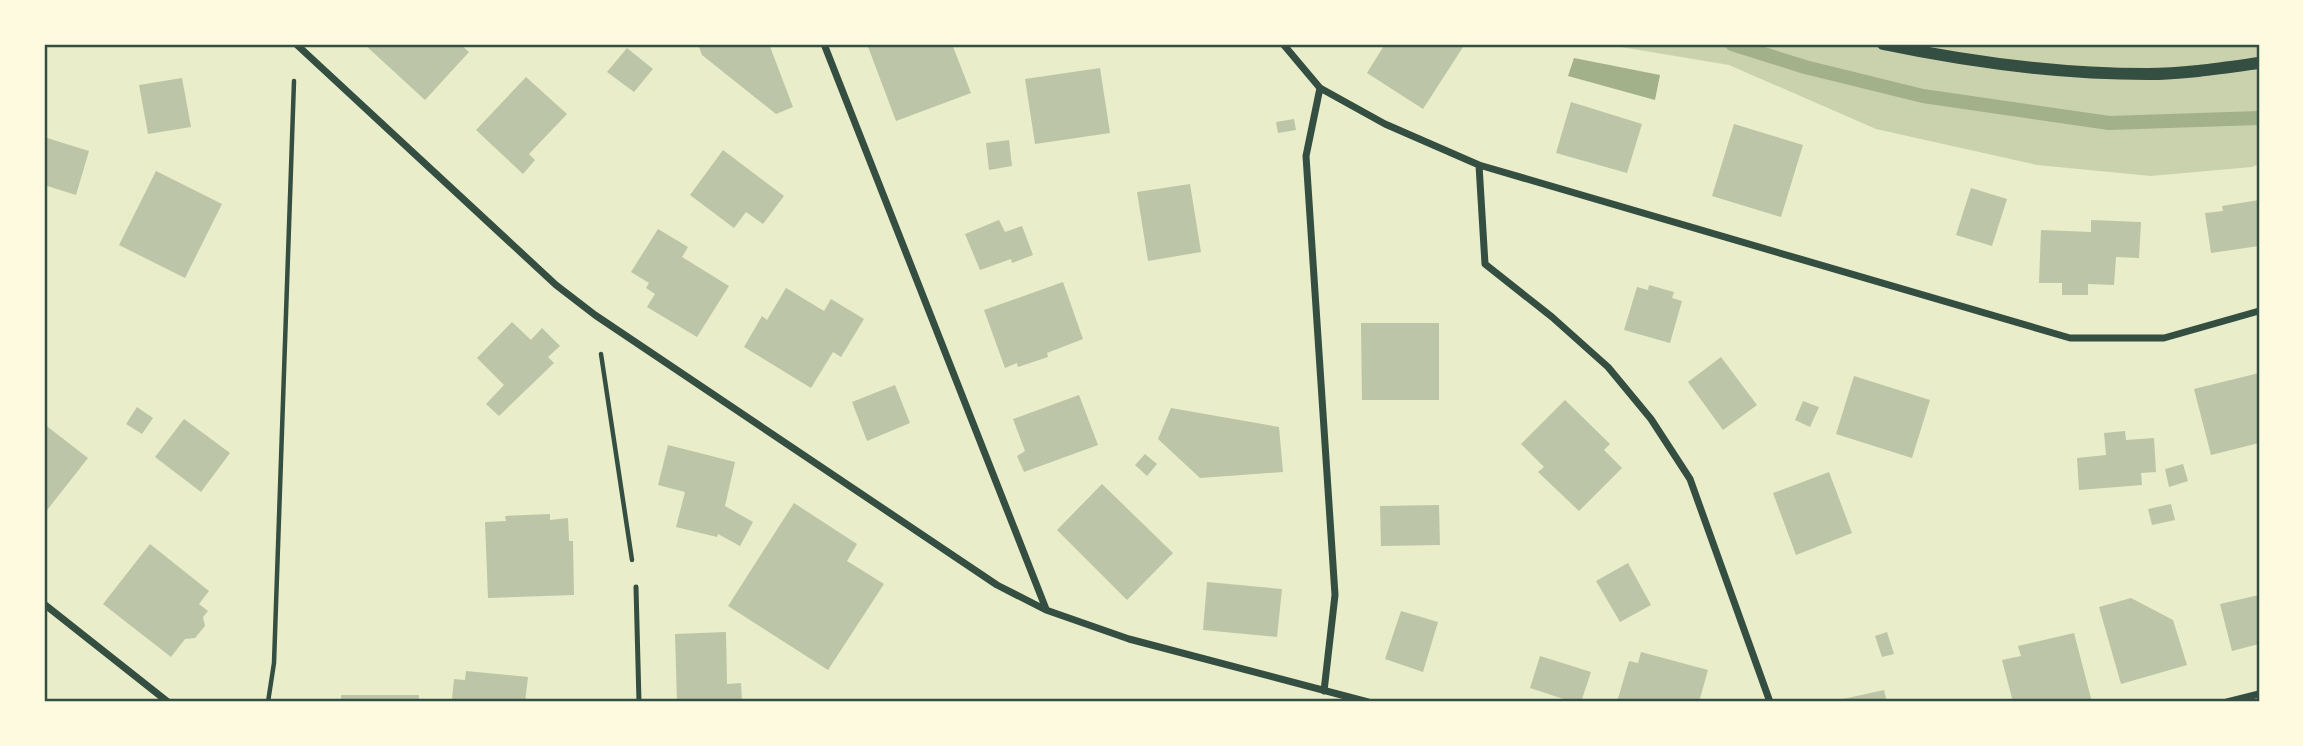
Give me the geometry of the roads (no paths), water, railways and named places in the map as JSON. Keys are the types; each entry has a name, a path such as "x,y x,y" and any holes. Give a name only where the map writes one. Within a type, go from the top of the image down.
{"street":[{"path":"296,44 556,285 595,315 997,585 1046,610 1129,639 1368,702"},
{"path":"824,44 1046,610"},
{"path":"1283,44 1320,88 1385,124 1479,165 2070,338 2164,338 2259,311"},
{"path":"1883,44 1941,56 2060,70 2150,74 2259,63"},
{"path":"1320,88 1306,156 1335,595 1324,691"},
{"path":"1479,165 1485,264 1552,317 1608,367 1651,419 1689,479 1770,702"},
{"path":"44,604 168,702"},
{"path":"2227,702 2259,694"}],"lane":[{"path":"636,587 639,702"}],"waterway":[{"path":"1732,44 1805,67 1923,96 2109,123 2259,118"}]}
